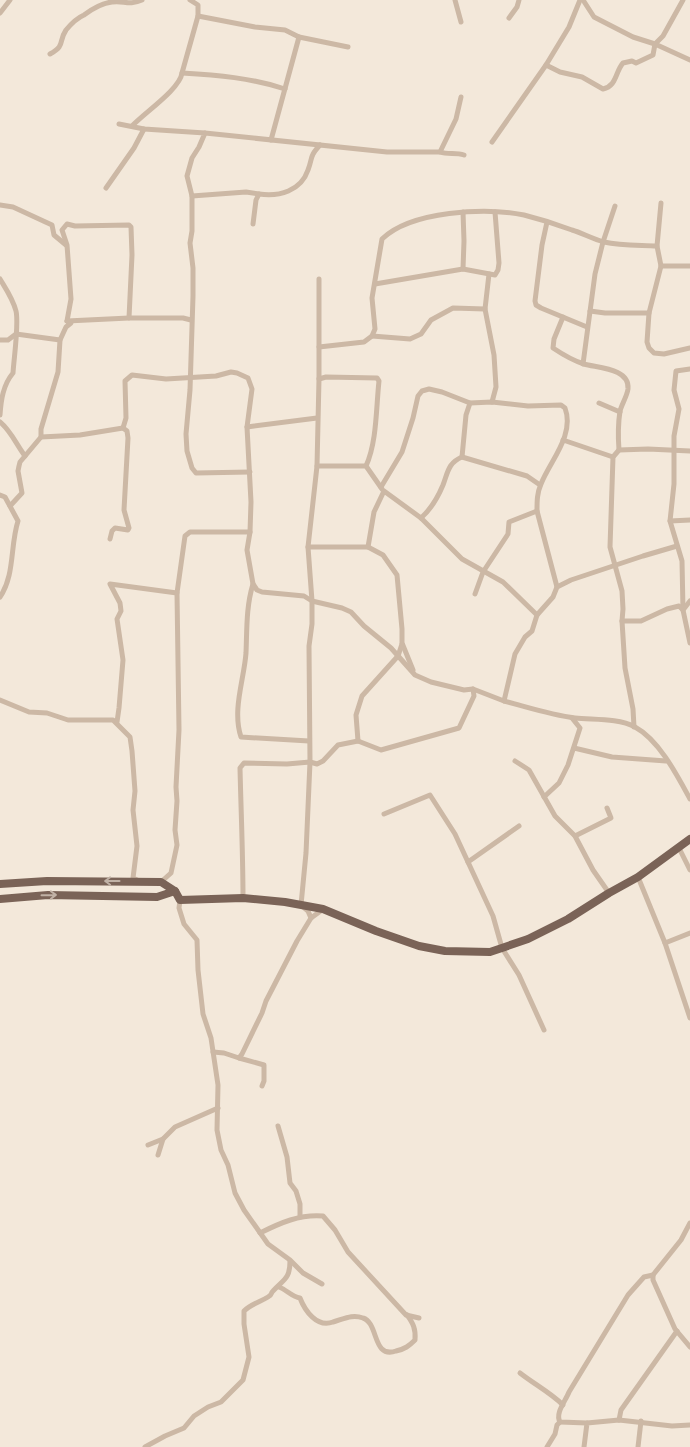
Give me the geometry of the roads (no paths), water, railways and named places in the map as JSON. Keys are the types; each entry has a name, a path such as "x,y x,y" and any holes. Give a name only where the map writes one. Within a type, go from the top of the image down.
{"main road":[{"path":"0,884 47,881 161,882 175,891 180,900 243,898 285,902 323,910 420,946 445,951 490,952 543,932 592,905 638,877 690,839"},
{"path":"0,899 48,895 157,897 175,891"}],"street":[{"path":"0,13 10,0"},
{"path":"50,54 58,49 63,42 65,32 82,16 101,4 113,1 126,4 142,0"},
{"path":"132,126 168,95 182,77 198,16 198,5 190,0"},
{"path":"454,0 461,22"},
{"path":"508,18 517,7 519,0"},
{"path":"492,142 546,64 581,0 594,17 633,37 655,44 690,60"},
{"path":"546,64 560,72 582,77 603,89 609,88 623,63 632,61 636,63 653,55 655,44 663,36 684,0"},
{"path":"198,16 255,27 285,30 299,37 348,47"},
{"path":"272,140 299,37"},
{"path":"182,73 251,80 285,89"},
{"path":"440,152 456,119 461,97"},
{"path":"120,124 144,129 205,133 320,146 387,152 440,152 464,155"},
{"path":"106,188 134,148 144,129"},
{"path":"205,133 192,158 187,176 192,196 190,243 193,287 190,390 186,434 187,451 193,471 199,473 250,472"},
{"path":"192,196 246,192 272,196 281,195 304,180 309,169 311,155 320,146"},
{"path":"253,224 256,200 259,194"},
{"path":"661,204 657,246 661,266 649,313 648,342 654,353 664,354 690,348"},
{"path":"0,205 13,207 47,222 52,225 54,235 67,245"},
{"path":"583,364 595,274 615,206"},
{"path":"319,347 350,345 364,342 372,336 375,329 372,298 379,248 382,240 388,233 398,227 416,220 463,212 495,212 525,216 547,222 603,242 657,246"},
{"path":"463,212 463,269"},
{"path":"375,284 463,269 495,275 499,263 495,212"},
{"path":"547,222 542,245 536,305 587,327"},
{"path":"67,321 72,299 67,245 62,230 67,224 75,226 129,225 131,227 132,256 129,318"},
{"path":"661,266 690,266"},
{"path":"489,274 485,309 494,355 496,387 492,402"},
{"path":"0,279 16,311 13,373 8,379 6,390 1,395 0,415"},
{"path":"311,918 308,911 300,905 306,853 310,762 309,646 312,601 308,547 317,466 319,379 318,279"},
{"path":"372,336 410,339 421,334 431,320 453,308 485,309"},
{"path":"590,311 649,313"},
{"path":"563,317 554,339 553,348 583,364 611,370 622,375 628,389 620,412 619,450 613,457 610,547 622,591 625,668 633,709 634,727"},
{"path":"67,321 129,318 183,318 191,320"},
{"path":"10,506 22,492 18,471 20,462 41,437 41,429 58,372 60,340 66,327 71,323 67,321"},
{"path":"0,340 8,340 16,334 60,340"},
{"path":"690,369 676,371 674,390 680,409 674,436 674,484 670,521 682,561 684,610 690,643"},
{"path":"123,428 126,418 125,381 132,375 166,379 216,376 237,372 248,378 252,389 247,427 250,472 250,532 247,550 253,584 257,590 304,596 312,601 351,612 364,626 391,648 415,675 431,682 464,690 473,689 504,701 572,718 617,722 634,727 652,740 690,799"},
{"path":"319,379 326,377 377,378 379,382 372,442 370,458 366,466"},
{"path":"368,547 374,512 383,489 402,452 418,396 422,391 442,392 470,403 492,402 528,406 561,405 566,412 568,421 563,440 556,457 540,485 537,498 537,511 557,587 553,597 537,615 532,631 525,637 515,654 504,701"},
{"path":"462,457 466,415 470,403"},
{"path":"599,403 620,412"},
{"path":"247,427 317,418"},
{"path":"0,422 8,428 16,445 25,456"},
{"path":"41,437 80,435 123,428"},
{"path":"110,539 115,528 128,530 129,528 124,510 128,438 127,431 123,428"},
{"path":"563,440 613,457"},
{"path":"619,450 690,451"},
{"path":"421,518 437,498 447,470 453,461 462,457 527,476 540,485"},
{"path":"317,466 366,466"},
{"path":"366,466 383,489 421,518 462,560 503,582 537,615"},
{"path":"0,495 5,497 18,522 14,534 13,554 7,583 0,597"},
{"path":"475,594 483,572 508,534 509,522 537,511"},
{"path":"670,521 690,520"},
{"path":"161,882 171,873 177,845 175,830 176,787 180,730 177,593 184,536 190,532 250,532"},
{"path":"557,587 571,580 677,546"},
{"path":"308,547 368,547 383,555 397,574 402,643 398,656 362,696 356,715 358,741"},
{"path":"117,722 123,660 117,619 121,611 120,603 110,584 177,593"},
{"path":"253,584 246,615 246,654 238,713 238,728 241,737 309,742"},
{"path":"684,610 690,602"},
{"path":"622,621 641,621 667,609 679,606 684,610"},
{"path":"402,643 415,675"},
{"path":"243,898 244,848 240,768 244,763 287,764 310,762 317,764 323,761 336,746 358,741 381,750 459,728 474,696 473,689"},
{"path":"0,700 29,712 48,713 68,720 113,720 130,737 135,791 133,810 137,846 133,878 140,882"},
{"path":"544,797 559,783 568,765 580,728 572,718"},
{"path":"574,748 612,757 666,761"},
{"path":"515,761 529,770 555,816 575,836 593,870 609,893"},
{"path":"384,814 430,794 455,834 493,916 502,948 519,975 544,1030"},
{"path":"575,836 611,818 607,808"},
{"path":"468,862 519,826"},
{"path":"679,848 690,870"},
{"path":"638,877 665,943 690,1018"},
{"path":"180,900 179,908 184,924 197,940 198,970 204,1014 211,1038 218,1092 217,1123 219,1142 228,1165 235,1193 268,1244 290,1260 302,1273 322,1284"},
{"path":"239,1058 262,1013 266,1001 311,918 323,910"},
{"path":"665,943 690,933"},
{"path":"213,1052 224,1053 264,1065 264,1081 262,1086"},
{"path":"148,1145 163,1139 176,1127 218,1108"},
{"path":"278,1126 287,1157 290,1183 296,1191 300,1204 300,1217"},
{"path":"158,1155 163,1139"},
{"path":"260,1233 300,1217 310,1215 323,1216 335,1230 348,1252 413,1323 416,1331 415,1340 408,1347 387,1352 380,1348 371,1323 365,1318 347,1317 331,1323 322,1323 308,1314 300,1298 293,1297 289,1292 279,1287"},
{"path":"560,1422 557,1417 558,1413 569,1392 628,1295 644,1277 652,1275 682,1240 690,1222"},
{"path":"145,1447 184,1428 194,1416 221,1402 242,1380 249,1357 244,1311 249,1306 270,1296 279,1287 290,1272 290,1260"},
{"path":"652,1275 663,1304 677,1331 690,1347"},
{"path":"406,1315 419,1318"},
{"path":"619,1420 621,1410 677,1331"},
{"path":"520,1373 555,1397 563,1405"},
{"path":"560,1422 619,1420 672,1426 690,1425"},
{"path":"547,1447 556,1434 557,1424 560,1422"},
{"path":"584,1447 587,1422"},
{"path":"638,1447 641,1422"}]}
